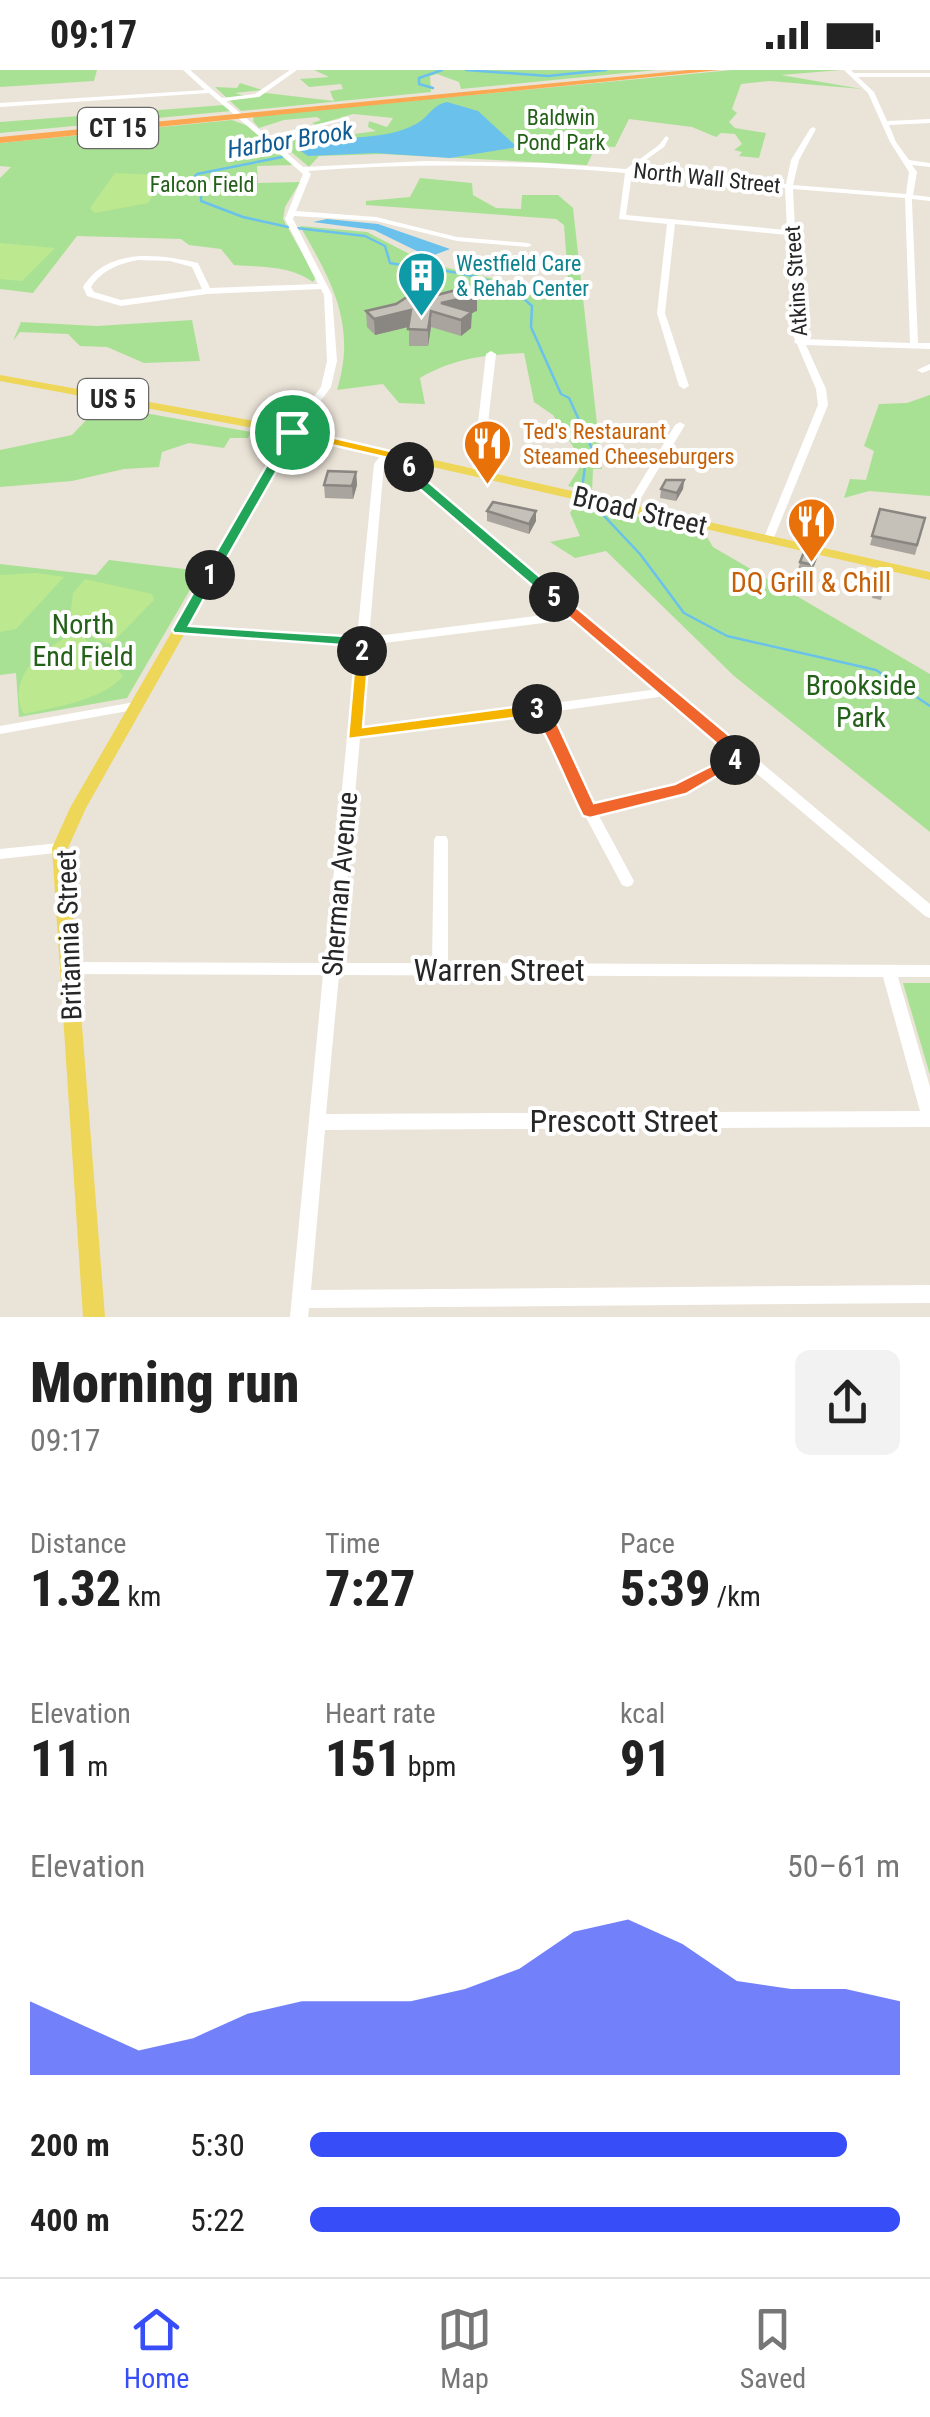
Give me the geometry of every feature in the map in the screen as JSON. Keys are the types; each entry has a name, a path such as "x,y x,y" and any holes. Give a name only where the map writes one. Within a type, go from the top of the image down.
{"highway":[{"name":"CT 15","path":"476,92 676,70"},
{"name":"CT 15","path":"0,138 716,70"}],"main road":[{"name":"US 5","path":"0,378 292,432"},
{"name":"Broad Street","path":"292,432 930,576"},
{"name":"Britannia Street","path":"94,1317 60,848 78,808 292,432"}],"street":[{"path":"186,70 304,169 307,178 290,213 292,228 324,286 330,309 332,361 322,394 292,432"},
{"path":"222,100 254,97 294,70"},
{"path":"851,73 930,75"},
{"path":"851,73 872,92 893,142 914,176 908,196 914,343"},
{"path":"0,105 212,91"},
{"path":"268,138 347,118"},
{"path":"886,123 930,121"},
{"path":"790,187 794,160 813,129"},
{"path":"666,138 662,146 629,169 624,218 792,233"},
{"name":"North Wall Street","path":"304,169 446,161 629,169 930,199"},
{"path":"907,162 930,165"},
{"name":"Atkins Street","path":"768,540 823,405 818,380 798,342 790,187"},
{"path":"290,213 376,219 446,238 528,245"},
{"path":"671,223 661,313 684,386"},
{"path":"207,291 201,270 195,265 154,258 110,264 87,287 100,300 121,303 207,291 324,286"},
{"path":"798,342 930,346"},
{"path":"477,474 492,354"},
{"path":"630,508 680,424"},
{"name":"Sherman Avenue","path":"300,1308 379,464 387,454"},
{"path":"412,460 412,476 930,912"},
{"path":"179,630 362,642 575,615"},
{"path":"354,734 667,692"},
{"path":"0,730 135,706"},
{"path":"542,708 565,765 627,881"},
{"path":"590,811 680,789 742,756"},
{"path":"440,970 441,840"},
{"path":"0,854 60,848"},
{"name":"Warren Street","path":"68,968 930,971"},
{"path":"889,971 930,1117"},
{"name":"Prescott Street","path":"318,1122 930,1117"},
{"path":"300,1308 930,1294"}],"green space":[{"path":"0,70 97,70 94,81 0,87"},
{"path":"314,70 656,70 461,89 459,82 437,74 430,76 431,92 241,111 215,87 237,88 240,83 262,90 235,93 249,97 266,93 334,101 330,91 343,89 341,84 309,87 300,79 329,77"},
{"name":"Baldwin Pond Park","path":"732,70 841,70 781,75 862,89 770,81 741,84 732,109 737,113 729,122 735,128 766,133 759,158 739,156 742,152 734,150 742,144 735,134 721,133 716,137 692,127 629,119 615,147 596,146 587,165 382,154 319,156 309,167 276,139 294,135 310,140 376,131 368,127 369,121 387,127 393,118 353,114 316,125 312,123 321,120 317,117 284,120 259,128 253,121 254,116"},
{"path":"225,105 231,111 0,133 0,122"},
{"name":"Falcon Field","path":"232,120 248,126 293,165 257,166 258,183 300,182 285,207 283,219 316,278 313,282 286,270 234,265 221,249 189,245 181,239 77,236 33,293 0,289 0,178 11,167 0,166 0,143"},
{"path":"115,173 155,175 160,185 148,203 95,213 90,208"},
{"path":"420,178 472,183 473,195 496,208 521,209 522,195 558,195 573,208 602,469 593,469 592,492 568,486 580,467 579,449 574,448 553,415 534,402 524,353 470,359 433,371 420,378 425,404 399,403 383,384 337,390 343,324 331,285 300,226 367,232 427,263 519,285 554,300 568,280 564,225 556,219 366,205 366,201 410,197"},
{"path":"0,243 55,248 22,281 0,279"},
{"path":"192,320 200,361 144,363 107,347 80,346 68,334 20,332 13,341 21,322 97,326"},
{"path":"930,395 930,496 869,491 844,498 850,479 866,480 874,451 864,446 879,404 907,403"},
{"path":"100,405 251,432 248,438 230,438 224,448 189,443 162,452 159,467 124,469 72,481 0,487 0,450 72,435 89,417 80,406"},
{"name":"Brookside Park","path":"577,503 704,532 713,547 930,674 930,832 734,676 606,551 575,558 550,542 580,536 570,513"},
{"name":"North End Field","path":"109,560 201,571 127,698 19,717 16,673 0,675 0,564 96,575"},
{"path":"37,573 64,577 16,629 0,632 0,575"},
{"path":"85,579 152,594 154,600 111,644 104,642 82,631 70,616 73,593"},
{"path":"78,632 123,676 90,697 24,714 19,700 24,674 42,653"},
{"path":"903,983 930,983 930,1075"}],"water":[{"path":"447,102 478,111 517,147 450,158 375,153 308,156 296,148 308,141 377,136 404,129"},
{"path":"327,219 378,224 450,249 429,257 374,230 313,222"}],"building":[{"path":"417,278 435,278 433,296 468,287 477,295 441,303 472,312 461,320 431,311 428,330 408,329 411,310 374,319 366,311 396,304 407,297 413,299"},
{"path":"328,471 356,472 352,486 324,485"},
{"path":"666,480 684,480 677,493 661,489"},
{"path":"493,502 536,511 529,524 487,511"},
{"path":"880,509 925,518 917,545 872,536"},
{"path":"806,547 819,550 813,565 800,562"},
{"path":"877,580 886,582 883,591 874,589"}],"waterway":[{"name":"Harbor Brook","path":"433,88 419,84 419,78 442,70"},
{"path":"466,70 548,76 606,70"},
{"name":"Harbor Brook","path":"282,157 197,174 182,190 201,192 201,201 243,217 288,227"},
{"name":"Harbor Brook","path":"296,228 365,236 385,246 390,263 484,279 518,294 532,306 531,327 561,394 569,398 593,451 585,466 582,489 586,494"},
{"name":"Harbor Brook","path":"590,501 640,554 684,613 727,636 876,670 930,706"}],"place":[{"name":"Westfield Care & Rehab Center","path":"421,318"},
{"name":"Ted's Restaurant Steamed Cheeseburgers","path":"488,486"},
{"name":"DQ Grill & Chill","path":"811,564"}],"route":[{"path":"292,432 412,460 412,476 742,756 680,789 590,811 565,765 542,708 354,734 362,642 179,630 292,432"}]}
